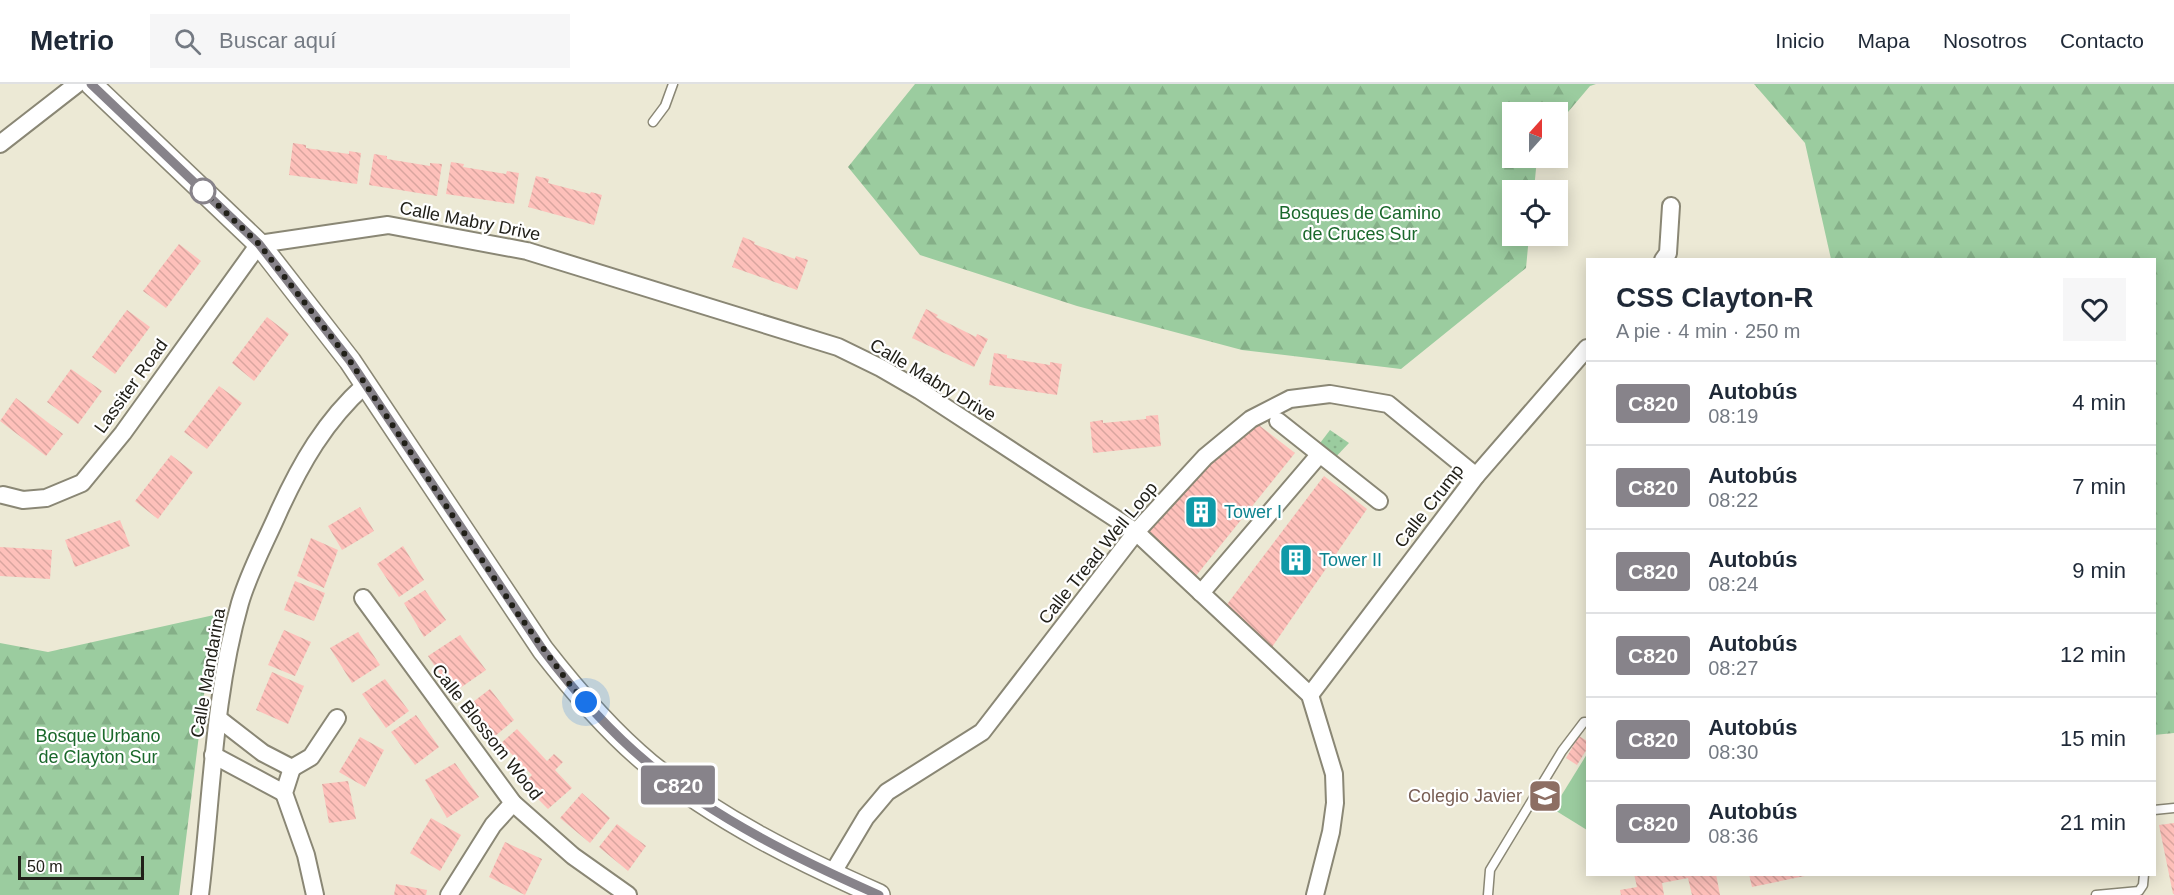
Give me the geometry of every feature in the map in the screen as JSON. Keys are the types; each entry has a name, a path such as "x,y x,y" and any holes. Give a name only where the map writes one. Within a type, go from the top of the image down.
{"street":[{"path":"0,144 77,84"},
{"path":"91,84 259,244 365,385 518,614 579,694 649,764 684,789 730,819 832,874 879,895"},
{"path":"1665,258 1668,254 1671,206"},
{"name":"Calle Mabry Drive","path":"259,244 388,225 434,233 527,251 580,265 838,347 919,390 1136,532 1310,695"},
{"name":"Lassiter Road","path":"3,495 22,500 46,498 82,483 123,432 259,244"},
{"name":"Calle Crump","path":"1310,695 1476,476 1586,349"},
{"name":"Calle Mandarina","path":"200,895 213,755 228,656 241,601 261,552 305,459 325,427 344,404 365,385"},
{"name":"Calle Tread Well Loop","path":"832,874 866,817 887,792 982,732 1136,532 1205,457 1251,419 1290,399 1330,394 1388,404 1476,476"},
{"path":"1278,421 1379,501"},
{"path":"1201,593 1319,455"},
{"name":"Calle Blossom Wood","path":"363,598 513,803 573,856 628,895"},
{"path":"1310,695 1334,774 1335,803 1332,832 1315,895"},
{"path":"315,895 306,855 284,793 292,768 311,757 337,718"},
{"path":"219,719 263,753 292,768"},
{"path":"213,755 284,793"},
{"path":"449,895 492,825 513,803"}],"lane":[{"path":"653,122 665,106 673,84"},
{"path":"1488,895 1490,870 1562,751 1586,722"},
{"path":"2156,810 2174,808"},
{"path":"2096,895 2139,891 2143,885 2144,876"}],"green space":[{"name":"Bosques de Camino de Cruces Sur","path":"915,84 1596,84 1590,86 1568,112 1568,102 1502,102 1502,168 1536,168 1535,180 1502,180 1502,246 1528,246 1526,268 1401,369 1242,350 1077,306 920,255 848,167"},
{"path":"1754,84 2174,84 2174,733 2156,735 2156,258 1831,258 1805,143"},
{"path":"1330,430 1349,443 1330,463 1314,451"},
{"name":"Bosque Urbano de Clayton Sur","path":"214,615 179,895 0,895 0,643 48,652"},
{"path":"1586,756 1586,829 1553,809"}],"building":[{"path":"293,143 306,145 306,148 349,154 349,151 361,153 357,184 289,175"},
{"path":"374,154 387,156 387,159 430,166 430,163 442,164 437,196 369,185"},
{"path":"451,162 464,164 463,167 506,174 507,171 519,173 514,204 446,194"},
{"path":"536,176 549,179 548,183 602,195 594,225 528,207"},
{"path":"743,237 755,242 754,244 795,259 796,256 808,260 797,290 732,267"},
{"path":"179,244 201,261 166,308 143,291"},
{"path":"926,309 938,315 936,317 976,337 977,334 988,339 974,367 912,338"},
{"path":"127,310 150,327 115,374 92,357"},
{"path":"267,317 289,334 254,381 232,363"},
{"path":"994,353 1007,355 1007,358 1050,365 1050,362 1062,364 1057,395 989,385"},
{"path":"71,369 102,391 78,424 47,402"},
{"path":"219,386 242,403 207,449 184,432"},
{"path":"16,398 63,434 46,456 0,421"},
{"path":"1158,415 1161,446 1093,453 1090,422 1146,419 1146,416"},
{"name":"Tower I","path":"1251,419 1295,453 1191,582 1136,532"},
{"path":"171,455 193,472 158,519 135,501"},
{"name":"Tower II","path":"1324,476 1367,509 1268,653 1222,611"},
{"path":"360,507 374,531 342,550 328,526"},
{"path":"120,520 130,546 75,567 65,540"},
{"path":"311,538 338,550 324,588 297,576"},
{"path":"403,546 424,580 399,597 377,564"},
{"path":"0,547 52,550 50,579 0,576"},
{"path":"295,581 325,593 314,621 284,610"},
{"path":"425,590 446,620 424,637 404,603"},
{"path":"284,630 311,642 295,676 268,665"},
{"path":"358,632 380,665 352,683 330,648"},
{"path":"460,635 486,670 453,693 428,656"},
{"path":"272,672 304,686 288,724 256,710"},
{"path":"385,679 409,711 386,728 362,694"},
{"path":"490,689 514,720 494,737 469,705"},
{"path":"416,715 439,747 415,765 391,732"},
{"path":"517,729 547,761 554,754 563,762 555,770 572,788 548,809 523,784 532,775 501,743"},
{"path":"1579,736 1586,740 1586,751 1577,765 1566,758"},
{"path":"360,737 384,750 365,787 339,772"},
{"path":"455,763 479,797 447,818 425,780"},
{"path":"348,781 356,819 329,823 322,784"},
{"path":"582,793 610,818 590,843 560,818"},
{"path":"431,818 461,835 440,871 410,853"},
{"path":"2174,823 2174,894 2173,894 2159,825"},
{"path":"617,824 646,846 628,871 599,847"},
{"path":"505,842 542,859 525,895 489,877"},
{"path":"1634,876 1716,876 1720,895 1692,895 1688,878 1662,883 1664,895 1621,895 1620,890 1637,887"},
{"path":"1749,876 1805,876 1752,887"},
{"path":"396,884 427,890 426,895 394,895"}],"bus line":[{"name":"C820","path":"91,84 259,244 350,361 543,650 571,686 617,734 649,764 730,819 832,874 879,895"}],"place":[{"name":"Tower I","path":"1201,512"},
{"name":"Tower II","path":"1296,560"},
{"name":"Colegio Javier","path":"1545,796"}],"route":[{"path":"203,191 259,244 350,361 518,614 543,650 586,702"}]}
